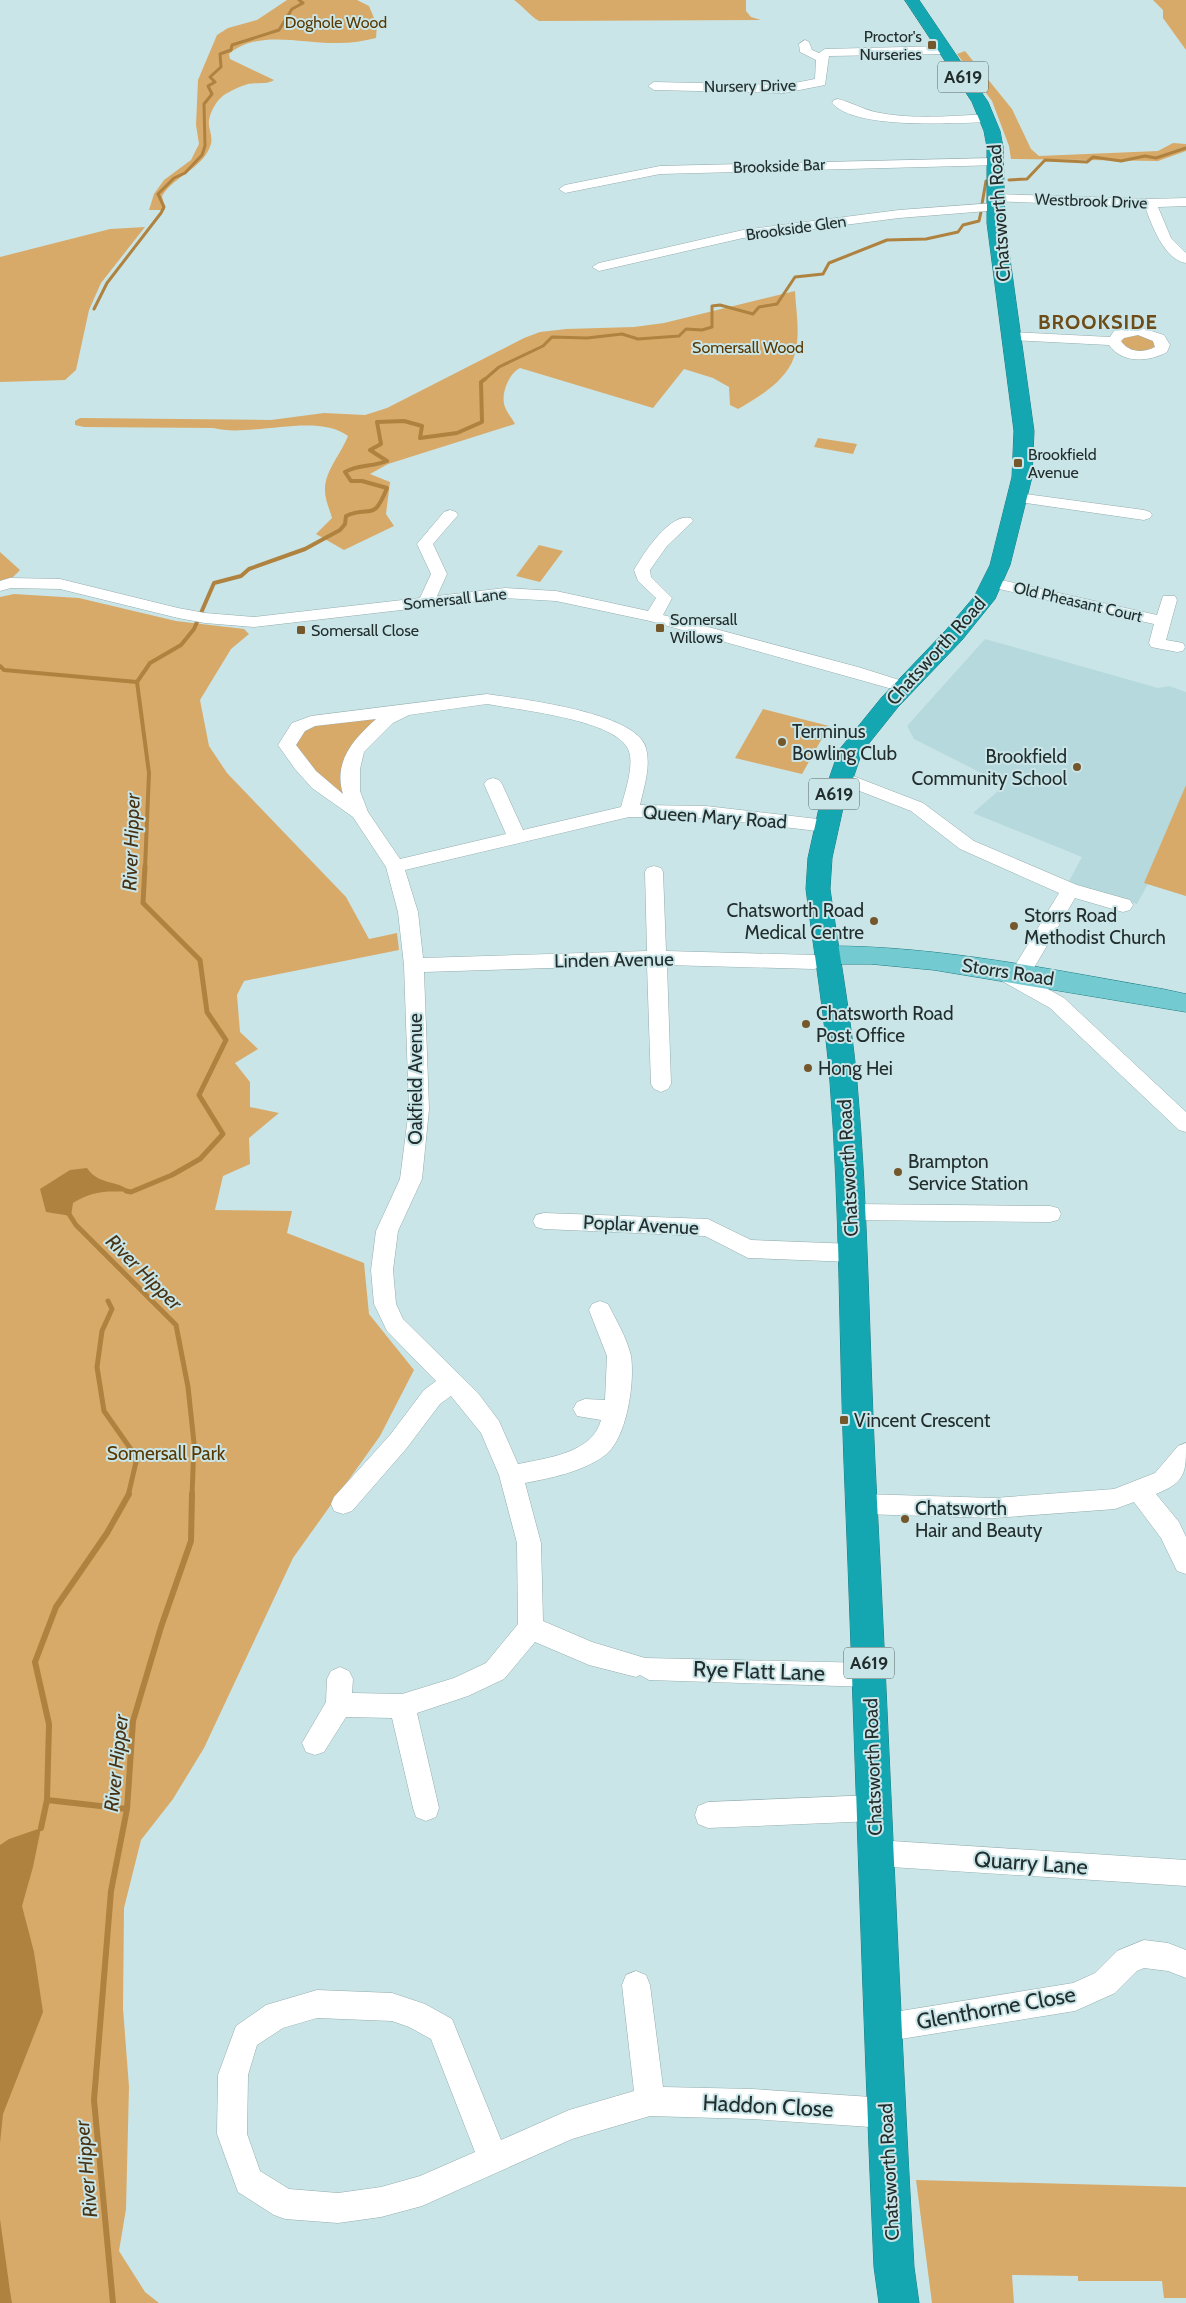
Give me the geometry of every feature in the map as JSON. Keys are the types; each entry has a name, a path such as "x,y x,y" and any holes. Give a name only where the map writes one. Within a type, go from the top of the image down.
{"highway":[{"name":"Chatsworth Road","path":"899,2303 894,2267 882,2028 870,1675 855,1360 852,1212 843,1078 821,958 818,889 820,858 826,826 840,777 851,750 903,687 954,635 981,603 992,583 1006,545 1018,498 1024,453 1024,431 999,250 995,202 995,147 988,118 980,102 912,0"}],"main road":[{"name":"Storrs Road","path":"821,958 870,954 913,958 1010,972 1186,1003"}],"street":[{"name":"Nursery Drive","path":"654,86 784,89 821,82 822,58 806,52 805,44"},
{"path":"822,58 825,52 944,50"},
{"path":"838,104 850,110 888,119 988,118"},
{"name":"Brookside Bar","path":"565,189 660,170 996,162"},
{"name":"Westbrook Drive","path":"995,202 1186,202"},
{"name":"Brookside Glen","path":"599,267 743,234 995,202"},
{"path":"1150,203 1165,240 1185,259"},
{"path":"1011,336 1114,341"},
{"path":"1018,498 1144,515"},
{"path":"427,600 439,574 425,544 450,514"},
{"path":"653,617 664,598 661,593 644,579 642,570 671,531 685,521"},
{"name":"Somersall Lane","path":"0,586 10,583 60,584 205,618 268,622 427,600 505,592 556,596 653,617 852,670 903,687"},
{"name":"Old Pheasant Court","path":"992,583 1061,598 1084,606 1163,621"},
{"name":"Old Pheasant Court","path":"1169,600 1157,643 1177,647"},
{"path":"359,813 342,804 298,763 287,745 298,727 311,721 488,699 567,712 622,731 637,747 639,772 629,811"},
{"path":"359,813 351,791 351,769 355,751 387,719 405,710"},
{"path":"840,777 917,807 967,845 1070,890 1123,905"},
{"path":"493,784 517,837"},
{"name":"Queen Mary Road","path":"395,866 629,811 706,812 826,826"},
{"name":"Oakfield Avenue","path":"359,813 395,866 408,912 414,965 419,1109 417,1136 410,1179 387,1231 382,1270 385,1304 394,1325 452,1382 491,1428 511,1475 529,1543 531,1628"},
{"path":"654,872 661,1084"},
{"path":"1070,890 1010,972 1057,1003 1186,1124"},
{"name":"Linden Avenue","path":"414,965 657,958 821,958"},
{"path":"852,1212 1050,1214"},
{"name":"Poplar Avenue","path":"544,1221 708,1228 748,1249 853,1254"},
{"path":"511,1475 569,1461 604,1442 610,1431 620,1368 618,1355 600,1310"},
{"path":"343,1504 398,1442 432,1397 452,1382"},
{"path":"585,1409 614,1412"},
{"path":"862,1504 994,1508 1114,1500 1164,1480 1186,1453"},
{"path":"1140,1491 1170,1530 1186,1563"},
{"path":"340,1705 402,1706 459,1688 495,1672 531,1628"},
{"name":"Rye Flatt Lane","path":"531,1628 588,1653 642,1666 870,1675"},
{"path":"315,1743 340,1705 340,1679"},
{"path":"402,1706 426,1808"},
{"path":"708,1815 874,1808"},
{"name":"Quarry Lane","path":"876,1853 1186,1873"},
{"name":"Glenthorne Close","path":"882,2028 1075,1997 1105,1983 1127,1960 1144,1954 1168,1957 1186,1964"},
{"path":"636,1985 650,2101"},
{"name":"Haddon Close","path":"494,2159 442,2029 415,2014 392,2007 317,2004 276,2015 246,2036 233,2074 232,2134 249,2181 285,2204 338,2208 381,2202 422,2191 494,2159 569,2125 650,2101 752,2104 886,2113"}],"shaded area":[{"name":"Brookfield Community School","path":"985,639 1158,688 1169,686 1186,692 1186,896 1148,884 1137,904 1068,883 1082,857 973,813 1005,785 914,739 907,726"},
{"path":"87,1168 97,1178 120,1185 131,1192 108,1192 88,1196 73,1203 71,1216 46,1212 40,1189 70,1170"},
{"path":"41,1828 22,1906 34,1952 43,2012 3,2114 0,2143 0,1845 9,1839"},
{"path":"0,2219 10,2291 12,2303 0,2303"}],"green space":[{"name":"Doghole Wood","path":"287,0 357,0 369,6 377,25 376,38 338,43 267,40 241,46 229,54 230,59 274,80 245,85 229,92 218,100 210,118 211,144 207,152 196,166 167,189 162,196 165,210 149,210 154,194 164,180 191,160 199,144 196,125 198,80 217,35 228,28 257,20"},
{"path":"514,0 746,0 746,11 751,17 761,20 539,21"},
{"path":"1153,0 1186,0 1186,50 1163,18 1163,10"},
{"path":"965,51 1012,109 1031,149 1039,156 1158,151 1173,143 1186,144 1186,151 1158,161 1011,159 1009,146 992,101 957,54"},
{"path":"145,227 101,283 89,310 76,370 65,380 0,382 0,257 110,229"},
{"name":"Somersall Wood","path":"795,291 797,341 794,357 778,381 746,405 738,409 730,405 729,387 713,378 684,369 653,408 520,368 509,379 504,397 506,409 515,424 388,464 370,474 390,482 386,514 394,526 344,550 316,534 332,518 326,498 325,484 330,470 348,436 335,429 319,426 228,430 213,428 84,427 75,425 75,421 80,418 271,420 324,413 365,415 387,408 524,338 540,332 566,329 634,327 664,323"},
{"path":"1143,333 1159,344 1150,352 1131,351 1119,343 1121,337"},
{"path":"818,438 857,444 853,454 814,447"},
{"path":"539,545 563,551 540,582 516,576"},
{"path":"0,552 20,570 13,577 0,581"},
{"name":"Somersall Park","path":"14,594 79,598 176,621 244,629 249,634 231,649 200,700 209,746 227,773 346,897 369,939 397,933 399,950 244,981 237,995 240,1032 258,1049 235,1063 250,1082 250,1107 279,1113 249,1138 250,1164 223,1176 215,1210 292,1211 287,1233 364,1263 369,1314 414,1370 380,1436 293,1558 204,1748 173,1799 141,1840 124,1908 123,2008 129,2087 126,2209 119,2251 145,2292 159,2303 0,2303 0,597"},
{"name":"Terminus Bowling Club","path":"763,709 829,726 802,774 735,758"},
{"path":"382,718 361,734 349,751 345,772 348,798 342,800 296,752 294,740 312,724"},
{"path":"1186,785 1186,896 1144,883"},
{"path":"916,2180 1186,2187 1186,2298 1164,2298 1162,2281 1078,2281 1078,2276 1012,2275 1014,2303 932,2303"}],"waterway":[{"path":"94,309 107,283 161,213 164,207 158,194 174,178 185,173 202,155 205,146 204,104 212,94 208,86 215,82 210,77 221,67 220,54 231,50 232,45 279,30 292,9 303,3 299,0"},
{"path":"1009,180 1027,179 1045,160 1087,162 1093,157 1121,161 1145,156 1156,158 1186,148"},
{"path":"982,204 986,181 991,181"},
{"path":"484,380 499,367 543,346 552,337 587,338 622,334 638,339 679,336 686,329 702,330 712,327 712,306 720,305 753,314 759,307 777,304 795,277 823,274 829,263 887,240 926,239 958,232 963,225 979,221 981,212"},
{"path":"137,682 150,663 181,645 194,629 214,583 241,576 249,569 305,549 340,530 345,524 346,516 371,511 378,506 387,488 362,481 351,481 345,472 350,469 387,461 370,450 381,444 377,422 404,421 422,426 420,438 457,433 482,422 481,382 485,379"},
{"name":"River Hipper","path":"0,666 4,670 137,682"},
{"name":"River Hipper","path":"137,682 149,773 145,868"},
{"name":"River Hipper","path":"126,1191 131,1192 172,1175 200,1159 223,1134 199,1095 226,1040 207,1012 200,960 143,903 145,866"},
{"name":"River Hipper","path":"67,1211 76,1225 176,1325 188,1387 194,1443 192,1496"},
{"path":"108,1301 112,1309 102,1331 97,1367 104,1411 137,1458 128,1496"},
{"name":"River Hipper","path":"127,1809 133,1721 161,1627 191,1541 192,1494"},
{"path":"47,1800 49,1724 35,1662 56,1607 107,1533 128,1496"},
{"path":"41,1828 47,1800"},
{"path":"47,1800 127,1809"},
{"name":"River Hipper","path":"113,2303 94,2100 111,1891 127,1809"}],"place":[{"name":"Proctor's Nurseries","path":"932,45"},
{"name":"Brookfield Avenue","path":"1018,463"},
{"name":"Somersall Willows","path":"660,628"},
{"name":"Somersall Close","path":"301,630"},
{"name":"Terminus Bowling Club","path":"782,742"},
{"name":"Brookfield Community School","path":"1077,767"},
{"name":"Chatsworth Road Medical Centre","path":"874,921"},
{"name":"Storrs Road Methodist Church","path":"1014,926"},
{"name":"Chatsworth Road Post Office","path":"806,1024"},
{"name":"Hong Hei","path":"808,1068"},
{"name":"Brampton Service Station","path":"898,1172"},
{"name":"Vincent Crescent","path":"844,1420"},
{"name":"Chatsworth Hair and Beauty","path":"905,1519"}],"district":[{"name":"BROOKSIDE","path":"1098,322"}]}
